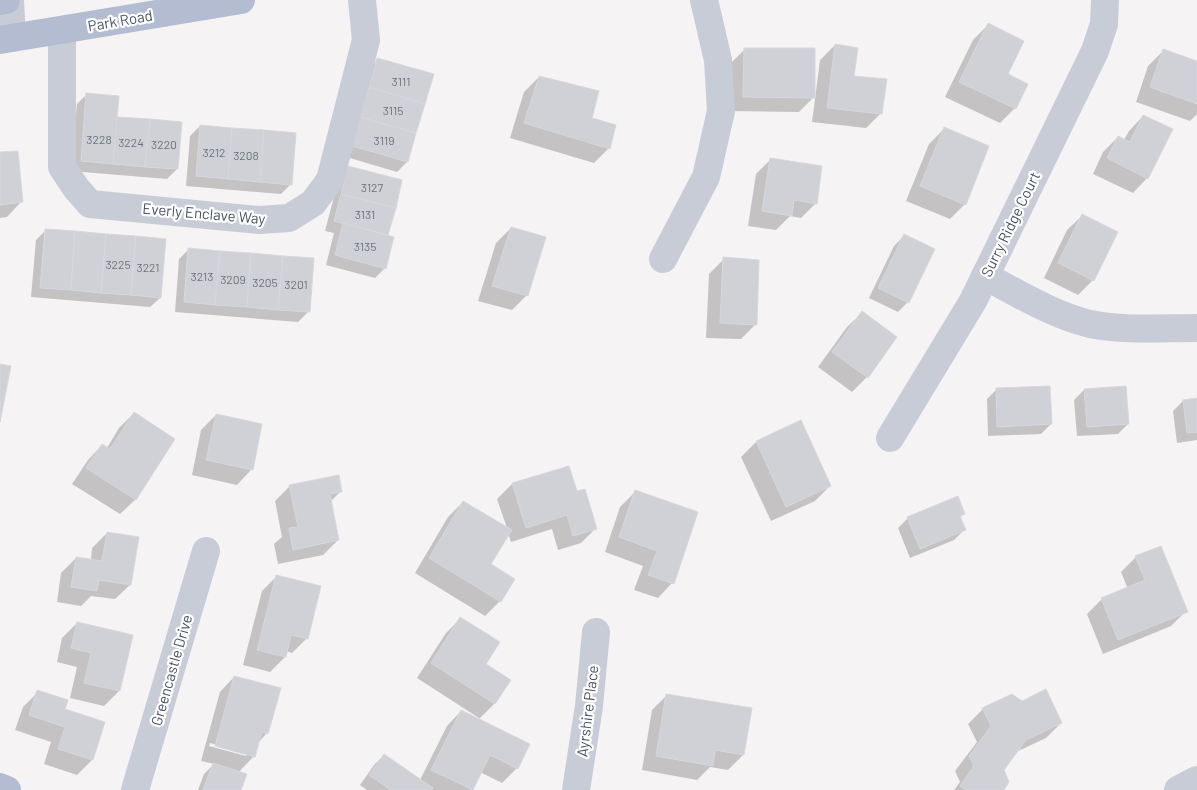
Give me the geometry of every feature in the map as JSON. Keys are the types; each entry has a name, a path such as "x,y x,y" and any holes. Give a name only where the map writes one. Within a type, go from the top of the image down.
{"main road":[{"path":"0,1 6,0"},
{"name":"Park Road","path":"6,39 241,0"},
{"path":"0,787 7,790"}],"street":[{"path":"6,39 10,0"},
{"name":"Everly Enclave Way","path":"62,30 62,166 76,188 90,204 258,220 290,218 313,203 330,180 366,40 362,0"},
{"path":"663,259 706,177 720,111 718,60 704,0"},
{"name":"Surry Ridge Court","path":"890,438 952,339 985,276 1095,51 1104,24 1105,0"},
{"path":"985,276 1056,313 1090,324 1122,328 1197,328"},
{"name":"Greencastle Drive","path":"135,790 206,551"},
{"name":"Ayrshire Place","path":"576,790 589,706 596,632"},
{"path":"1178,790 1197,780"}],"building":[{"path":"988,23 1024,41 1008,74 1028,84 1016,109 959,82"},
{"path":"835,44 858,48 854,76 887,79 882,114 827,108"},
{"path":"744,48 815,48 815,98 743,97"},
{"path":"1163,49 1197,61 1197,104 1150,87"},
{"path":"377,58 434,74 425,104 369,87"},
{"path":"539,76 599,91 592,118 616,125 610,149 524,123"},
{"path":"369,87 425,104 416,133 360,117"},
{"path":"86,93 119,96 113,164 81,161"},
{"path":"1143,115 1173,129 1148,179 1107,158 1118,136 1130,142"},
{"path":"117,117 150,119 145,167 113,164"},
{"path":"360,117 416,133 408,162 352,146"},
{"path":"150,119 182,122 178,169 145,167"},
{"path":"200,125 232,128 228,179 196,176"},
{"path":"944,127 989,146 966,205 920,186"},
{"path":"232,128 264,130 260,182 228,179"},
{"path":"264,130 296,133 292,185 260,182"},
{"path":"18,151 23,202 0,205 0,152"},
{"path":"770,158 822,166 817,204 794,200 792,216 762,211"},
{"path":"348,166 402,180 396,208 341,194"},
{"path":"341,194 396,208 388,235 334,221"},
{"path":"1082,214 1118,232 1094,281 1058,263"},
{"path":"343,223 394,237 386,269 335,255"},
{"path":"511,227 546,237 528,296 492,286"},
{"path":"45,229 75,231 71,290 40,288"},
{"path":"75,231 106,234 101,293 71,290"},
{"path":"106,234 136,236 131,295 101,293"},
{"path":"904,234 935,249 909,303 878,288"},
{"path":"136,236 166,239 161,298 131,295"},
{"path":"188,248 220,251 215,305 184,302"},
{"path":"220,251 251,253 247,307 215,305"},
{"path":"251,253 283,256 278,310 247,307"},
{"path":"283,256 314,258 310,312 278,310"},
{"path":"723,257 759,260 757,325 720,323"},
{"path":"862,311 897,337 868,378 832,352"},
{"path":"0,364 11,366 0,422"},
{"path":"1050,386 1052,424 997,427 996,388"},
{"path":"1126,386 1129,424 1087,427 1084,389"},
{"path":"1197,398 1197,432 1187,433 1183,400"},
{"path":"134,412 175,439 136,500 86,468 102,444 110,449"},
{"path":"216,414 262,424 253,470 206,460"},
{"path":"801,420 831,486 786,507 756,441"},
{"path":"569,466 577,491 585,489 597,529 573,536 567,515 526,528 512,483"},
{"path":"339,475 342,492 330,494 339,540 293,550 289,528 298,527 289,485"},
{"path":"635,490 698,512 674,584 648,575 657,551 619,537"},
{"path":"958,496 965,514 960,516 966,530 920,549 907,517"},
{"path":"463,501 512,530 491,564 515,579 501,602 429,558"},
{"path":"107,532 139,537 131,585 99,580 97,591 71,587 76,557 102,561"},
{"path":"1161,546 1188,612 1118,640 1101,598 1145,580 1135,556"},
{"path":"276,575 321,586 308,639 291,635 286,657 257,650"},
{"path":"460,617 500,642 486,664 511,680 495,704 431,663"},
{"path":"77,622 133,635 120,691 84,683 91,653 71,648"},
{"path":"234,676 281,688 268,734 262,732 255,757 215,746"},
{"path":"1046,689 1062,723 1026,740 1004,770 1009,782 1004,790 966,790 960,786 974,766 969,756 991,726 982,708 1012,694 1022,701"},
{"path":"37,690 68,700 65,709 105,722 93,760 58,749 65,727 29,715"},
{"path":"666,694 752,708 744,755 715,750 713,766 656,756"},
{"path":"461,710 530,744 518,769 490,755 473,790 431,770"},
{"path":"384,754 433,788 431,790 391,790 369,775"},
{"path":"213,763 247,774 241,790 203,790"}]}
